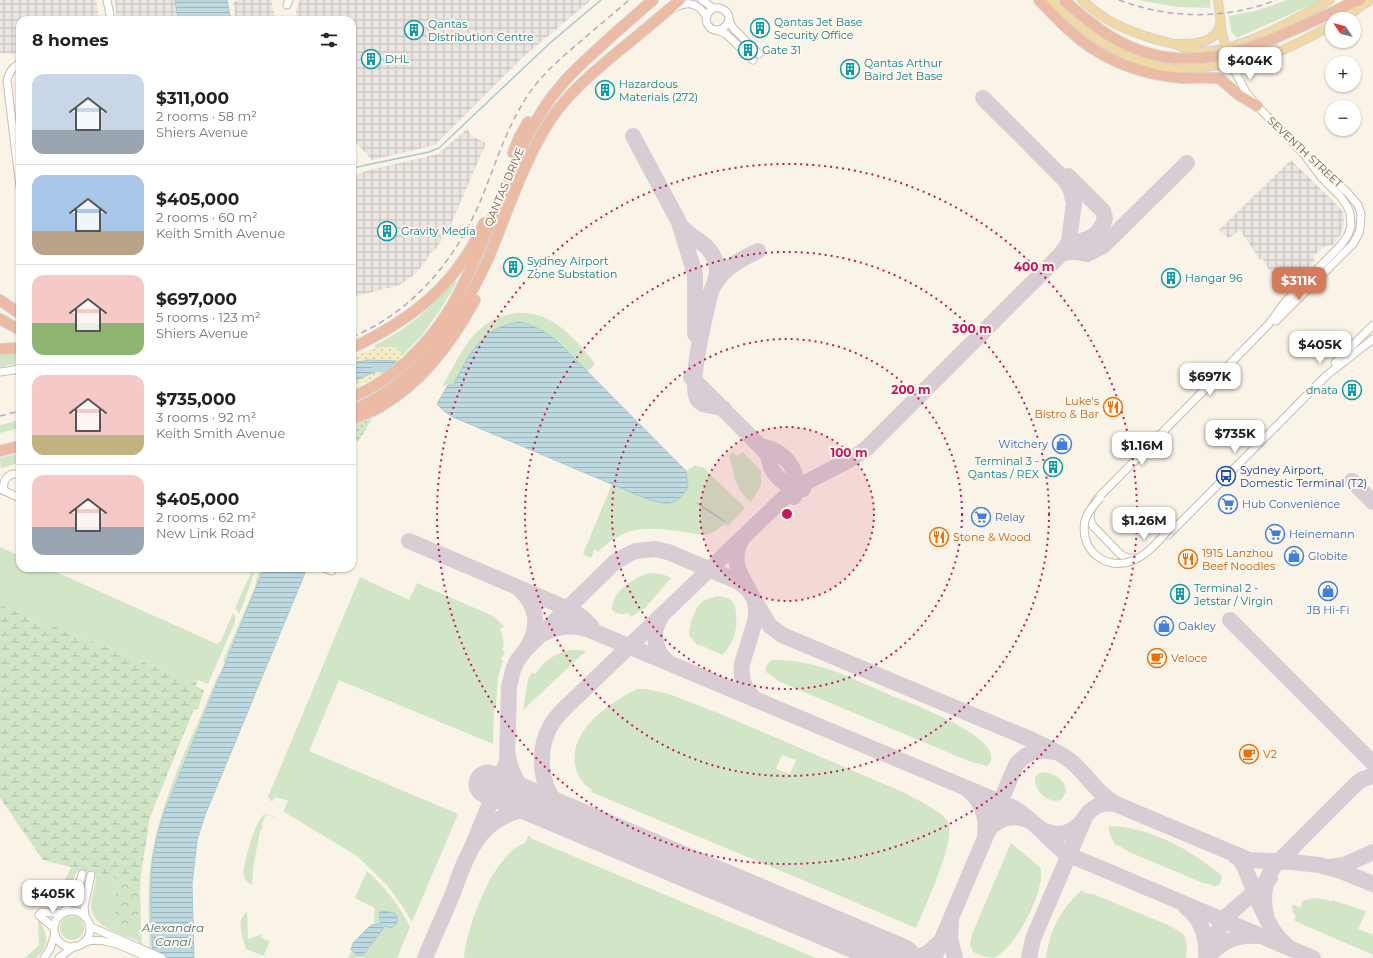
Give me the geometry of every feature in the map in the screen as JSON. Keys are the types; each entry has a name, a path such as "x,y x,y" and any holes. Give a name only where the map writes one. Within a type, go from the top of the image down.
{"highway":[{"name":"QANTAS DRIVE","path":"356,396 364,393 381,382 409,359 442,337 448,312 462,288 523,145 533,126 560,86 592,54 653,0"},
{"name":"QANTAS DRIVE","path":"356,409 364,406 389,391 412,372 432,350 464,307 488,259 524,169 540,137 566,100 586,78 680,0"},
{"path":"1039,0 1070,31 1087,45 1106,57 1135,69 1163,76 1182,78 1216,78 1226,83 1239,95 1257,106"},
{"path":"1064,0 1088,21 1110,37 1123,44 1150,54 1184,59 1198,59 1229,54 1252,47 1277,38 1360,0"},
{"path":"356,346 384,332 409,315 430,299 451,278 472,247 483,225 519,138 532,114 546,93 592,54"},
{"path":"0,300 16,311"},
{"path":"0,306 16,316"},
{"path":"0,319 16,328"},
{"path":"0,327 16,333"},
{"path":"356,417 381,407 397,396 423,373 442,337"},
{"path":"0,349 16,348"},
{"path":"0,450 16,447"}],"main road":[{"path":"1050,0 1087,32 1108,46 1130,57 1165,68 1184,69 1249,61 1270,55 1325,28"},
{"path":"1082,0 1102,17 1115,25 1129,31 1195,51 1226,49 1268,32 1330,0"},
{"path":"1352,12 1370,0"},
{"path":"1174,44 1194,44 1207,40 1216,34 1220,27 1219,1"},
{"path":"1220,22 1226,49 1227,64"},
{"path":"1226,49 1234,54 1246,55 1301,40"}],"street":[{"path":"107,0 110,16"},
{"path":"662,15 679,5 689,3 700,8 706,16 707,24 711,28 726,34 751,59 757,52 734,29 731,25 727,12 723,9 716,7 713,8 702,0"},
{"path":"706,16 713,8"},
{"path":"717,30 724,28 729,19"},
{"name":"SEVENTH STREET","path":"1227,64 1257,106 1303,153 1352,197 1358,205 1361,214 1359,234 1353,244 1094,504 1085,521 1085,535 1088,545 1093,552 1102,560 1112,564 1120,564 1137,559 1150,548 1373,325"},
{"path":"16,66 9,73 7,81 16,154"},
{"path":"1303,153 1321,176 1340,196 1349,210 1351,226 1345,240 1285,302 1268,325 1101,493 1094,503 1091,511 1090,519 1092,526 1125,557 1136,559 1149,553 1327,375 1373,339"},
{"path":"0,372 16,370"},
{"path":"16,474 7,477 3,484 2,490 16,496"},
{"path":"44,958 50,949 55,922 63,913 78,889 82,874"},
{"path":"59,958 88,936 89,926 85,917 84,906 91,875"},
{"path":"85,917 77,912 40,914 54,931 58,940 62,944 68,946 77,945 91,940 103,941 136,949 162,958"},
{"path":"89,926 136,949 149,958"}],"shaded area":[{"path":"0,0 96,0 98,16 16,16 16,54 0,53"},
{"path":"115,0 175,0 177,16 117,16"},
{"path":"239,0 271,0 275,16 235,16 233,2"},
{"path":"300,0 591,0 523,57 435,145 372,160 356,142 356,16 297,16 296,10"},
{"path":"467,129 472,136 486,143 448,231 435,250 430,253 426,261 415,274 400,285 356,296 356,175 438,154"},
{"path":"1291,160 1338,206 1343,212 1344,223 1341,234 1333,245 1323,247 1313,256 1315,261 1290,285 1282,286 1274,278 1262,258 1260,260 1240,230 1229,238 1219,230"}],"green space":[{"path":"1138,0 1210,0 1210,8 1177,7"},
{"path":"1287,0 1322,0 1237,38 1231,31 1229,16 1259,10"},
{"path":"453,281 457,282 440,310 423,334 403,355 395,347 381,347 375,349 375,345 387,339 418,318 436,301"},
{"path":"517,313 534,314 553,322 572,337 595,364 587,372 554,339 530,324 484,337 476,345 453,385 443,385 471,338 480,329 502,316"},
{"path":"0,353 16,354 16,364 0,367"},
{"path":"372,419 358,442 356,440 356,424"},
{"path":"16,421 16,429 0,433 0,425"},
{"path":"733,452 736,456 743,452 762,472 761,485 751,502 741,492 736,481 729,456"},
{"path":"16,454 16,464 1,468 0,458"},
{"path":"696,465 698,467 703,467 745,508 728,526 725,524 709,534 703,535 660,529 638,530 619,536 598,552 595,549 591,558 583,554 612,484 647,499 658,502 688,487 686,471"},
{"path":"0,547 16,554 16,572 56,572 217,644 221,641 233,613 235,616 235,622 208,684 198,680 197,683 0,605"},
{"path":"250,572 254,572 239,614 235,608 251,573"},
{"path":"258,572 263,572 225,662 223,661 255,587"},
{"path":"650,573 662,574 671,578 646,607 631,617 628,613 620,614 612,610 615,597 625,586 631,581"},
{"path":"360,577 409,600 417,583 493,616 504,626 500,629 503,640 502,650 505,652 501,659 503,661 498,678 496,707 494,707 493,744 339,680 309,751 458,814 412,922 387,885 357,856 284,812 288,801 275,797 273,801 271,801 268,797"},
{"path":"717,596 727,598 732,601 736,612 734,637 722,655 700,645 698,646 689,635 692,617 699,605 705,600"},
{"path":"0,605 197,683 196,686 204,690 198,710 194,709 150,817 140,888 116,879 43,860 0,798"},
{"path":"569,650 586,651 523,710 528,679 532,672 535,674 542,665 550,659"},
{"path":"774,660 797,662 829,669 936,714 973,734 986,745 991,756 987,766 971,762 780,682 766,672 767,664"},
{"path":"218,675 220,676 175,785 159,829 154,852 151,882 153,958 150,958 148,904 149,876 158,826 181,760"},
{"path":"637,689 646,689 669,694 718,713 905,793 941,814 948,822 950,830 948,843 926,906 916,928 591,792 592,790 577,773 575,765 575,752 578,740 594,719 615,701","holes":["782,755 796,760 790,774 776,769"]},
{"path":"1043,772 1059,778 1064,784 1066,792 1061,800 1056,801 1046,798 1039,791 1035,782 1035,777 1039,773"},
{"path":"265,814 274,816 276,820 272,816 266,815 262,824 263,828 260,831 253,868 252,885 245,879 244,876 245,862 254,832 261,817"},
{"path":"1109,826 1139,830 1182,848 1196,856 1220,874 1222,877 1220,884 1214,887 1213,885 1203,883 1129,852 1118,845 1116,846 1110,834"},
{"path":"528,836 816,958 464,958 470,929 476,911 493,875 514,849 525,843"},
{"path":"1011,843 1040,867 1041,876 1034,903 1019,932 1001,953 993,958 973,952 970,944 972,934"},
{"path":"71,867 116,879 114,924 139,931 140,958 138,958 138,941 116,933 102,925 93,913 91,902 96,876 77,871 70,889 63,899 59,902 46,905 59,892"},
{"path":"367,871 380,883 391,897 410,927 397,958 348,958 351,952 357,955 363,955 395,913 382,911 379,918 381,924 374,924 375,908 355,898"},
{"path":"116,879 140,888 142,958 140,958 139,931 114,924"},
{"path":"1082,890 1084,893 1093,894 1170,926 1184,934 1187,946 1186,958 1046,958 1050,939 1057,921 1068,904"},
{"path":"1312,898 1324,899 1331,902 1332,900 1366,911 1358,929 1373,935 1373,955 1295,921 1294,919 1296,918 1293,912 1292,904 1301,908 1302,901"},
{"path":"247,912 248,939 263,934 261,938 270,941 264,955 246,949 241,929 241,919"},
{"path":"72,916 81,919 84,928 81,937 72,940 63,937 60,928 63,919"},
{"path":"38,919 46,935 46,944 44,949 36,958 25,958 39,945"}],"sand":[{"path":"381,347 395,347 403,355 397,361 368,360 356,362 356,355"},
{"path":"384,368 387,369 378,376 356,387 356,380 362,376 377,372"}],"water":[{"path":"175,0 227,0 230,16 177,16"},
{"path":"520,322 540,329 557,341 686,471 688,487 684,494 671,503 647,499 453,417 437,404 448,385 453,385 471,353 486,336 506,325"},
{"path":"368,360 397,361 387,369 384,368 356,380 356,362"},
{"name":"Alexandra Canal","path":"262,572 305,572 205,815 197,840 192,884 194,958 153,958 151,874 155,845 166,808"},
{"path":"382,911 395,913 397,923 391,928 385,926 363,955 357,955 351,950 353,943 371,925 381,924 379,913"}],"waterway":[{"path":"356,167 429,152 439,148 550,43 601,0"},
{"path":"375,369 397,370"},
{"path":"697,503 724,521"}],"taxiway":[{"path":"592,827 565,813 550,794 545,783 542,759 543,747 546,736 556,718 789,493 797,487 853,458 867,448 1060,255 1066,247 1069,241 1074,203 1070,188 1064,179 983,98"},
{"path":"633,136 681,226 705,245 715,260 717,274 710,295 698,349 695,392 701,403 724,409"},
{"path":"1061,254 1071,251 1087,254 1103,246 1187,163"},
{"path":"1064,250 1093,236 1098,232 1105,218 1103,211 1068,176"},
{"path":"680,226 695,274 695,334"},
{"path":"715,284 728,269 739,261 758,251"},
{"path":"691,377 766,452 771,467 777,476 788,485 803,489"},
{"path":"760,446 777,452 789,463 796,479 794,497"},
{"path":"1352,481 1373,502"},
{"path":"742,539 736,558 741,576 748,588"},
{"path":"409,541 571,610 582,617 591,626"},
{"path":"471,849 507,761 509,687 517,661 526,649 615,562 636,551 655,549 668,552 737,581 748,589 770,626 782,635 1032,740 1059,753 1069,759 1099,791 1118,805 1249,860 1319,865 1341,871 1373,884"},
{"path":"519,589 525,595 533,608 535,622 529,644"},
{"path":"755,602 756,618 742,664 742,674 746,688 756,700"},
{"path":"661,617 655,635 657,647 663,658 668,662"},
{"path":"1230,620 1373,763"},
{"path":"545,633 562,627 579,627 590,630 1014,808 1028,818 1067,854 1313,958"},
{"path":"934,958 1016,765 1023,757 1032,752 1053,752"},
{"path":"508,756 513,773 522,788 534,800 549,809"},
{"path":"1266,915 1264,902 1266,883 1268,876 1275,865 1357,783 1363,779 1373,776"},
{"path":"968,790 980,804 984,816 986,828 985,834"},
{"path":"1029,958 1033,939 1085,817 1091,810 1099,805 1118,805"},
{"path":"425,958 450,901 462,867 475,843 488,827 506,816 525,810 546,810 566,818"},
{"path":"988,831 1001,820 1018,817 1030,821 1041,829 1050,833 1061,834 1071,831 1083,820"},
{"path":"1330,867 1344,865 1373,852"},
{"path":"1234,855 1240,859 1245,868 1272,929 1285,944"},
{"path":"1206,958 1217,932 1228,915 1270,878"},
{"path":"1186,907 1196,917 1202,928 1206,955"},
{"path":"951,922 950,938 955,958"},
{"path":"1209,956 1224,943 1230,940 1243,936 1257,936"},
{"path":"914,958 928,953 939,943"},
{"path":"887,951 907,958"}],"runway":[{"path":"488,784 901,958"}],"railway":[{"path":"356,335 394,314 412,299 444,264 470,224 501,147 513,121 528,95 546,73 629,0"},
{"path":"1119,0 1158,11 1198,15 1237,11 1257,7 1276,0"},
{"path":"0,416 16,412"}],"place":[{"name":"Qantas Jet Base Security Office","path":"760,28"},
{"name":"Qantas Distribution Centre","path":"414,30"},
{"name":"Gate 31","path":"748,50"},
{"name":"DHL","path":"371,59"},
{"name":"Qantas Arthur Baird Jet Base","path":"850,69"},
{"name":"Hazardous Materials (272)","path":"605,90"},
{"name":"Gravity Media","path":"387,231"},
{"name":"Sydney Airport Zone Substation","path":"513,267"},
{"name":"Hangar 96","path":"1171,278"},
{"name":"dnata","path":"1352,390"},
{"name":"Luke's Bistro & Bar","path":"1113,407"},
{"name":"Witchery","path":"1062,444"},
{"name":"Terminal 3 - Qantas / REX","path":"1053,467"},
{"name":"Sydney Airport, Domestic Terminal (T2)","path":"1226,476"},
{"name":"Hub Convenience","path":"1228,504"},
{"name":"Relay","path":"981,517"},
{"name":"Heinemann","path":"1275,534"},
{"name":"Stone & Wood","path":"939,537"},
{"name":"Globite","path":"1294,556"},
{"name":"1915 Lanzhou Beef Noodles","path":"1188,559"},
{"name":"JB Hi-Fi","path":"1328,591"},
{"name":"Terminal 2 - Jetstar / Virgin","path":"1180,594"},
{"name":"Oakley","path":"1164,626"},
{"name":"Veloce","path":"1157,658"},
{"name":"V2","path":"1249,754"}]}
